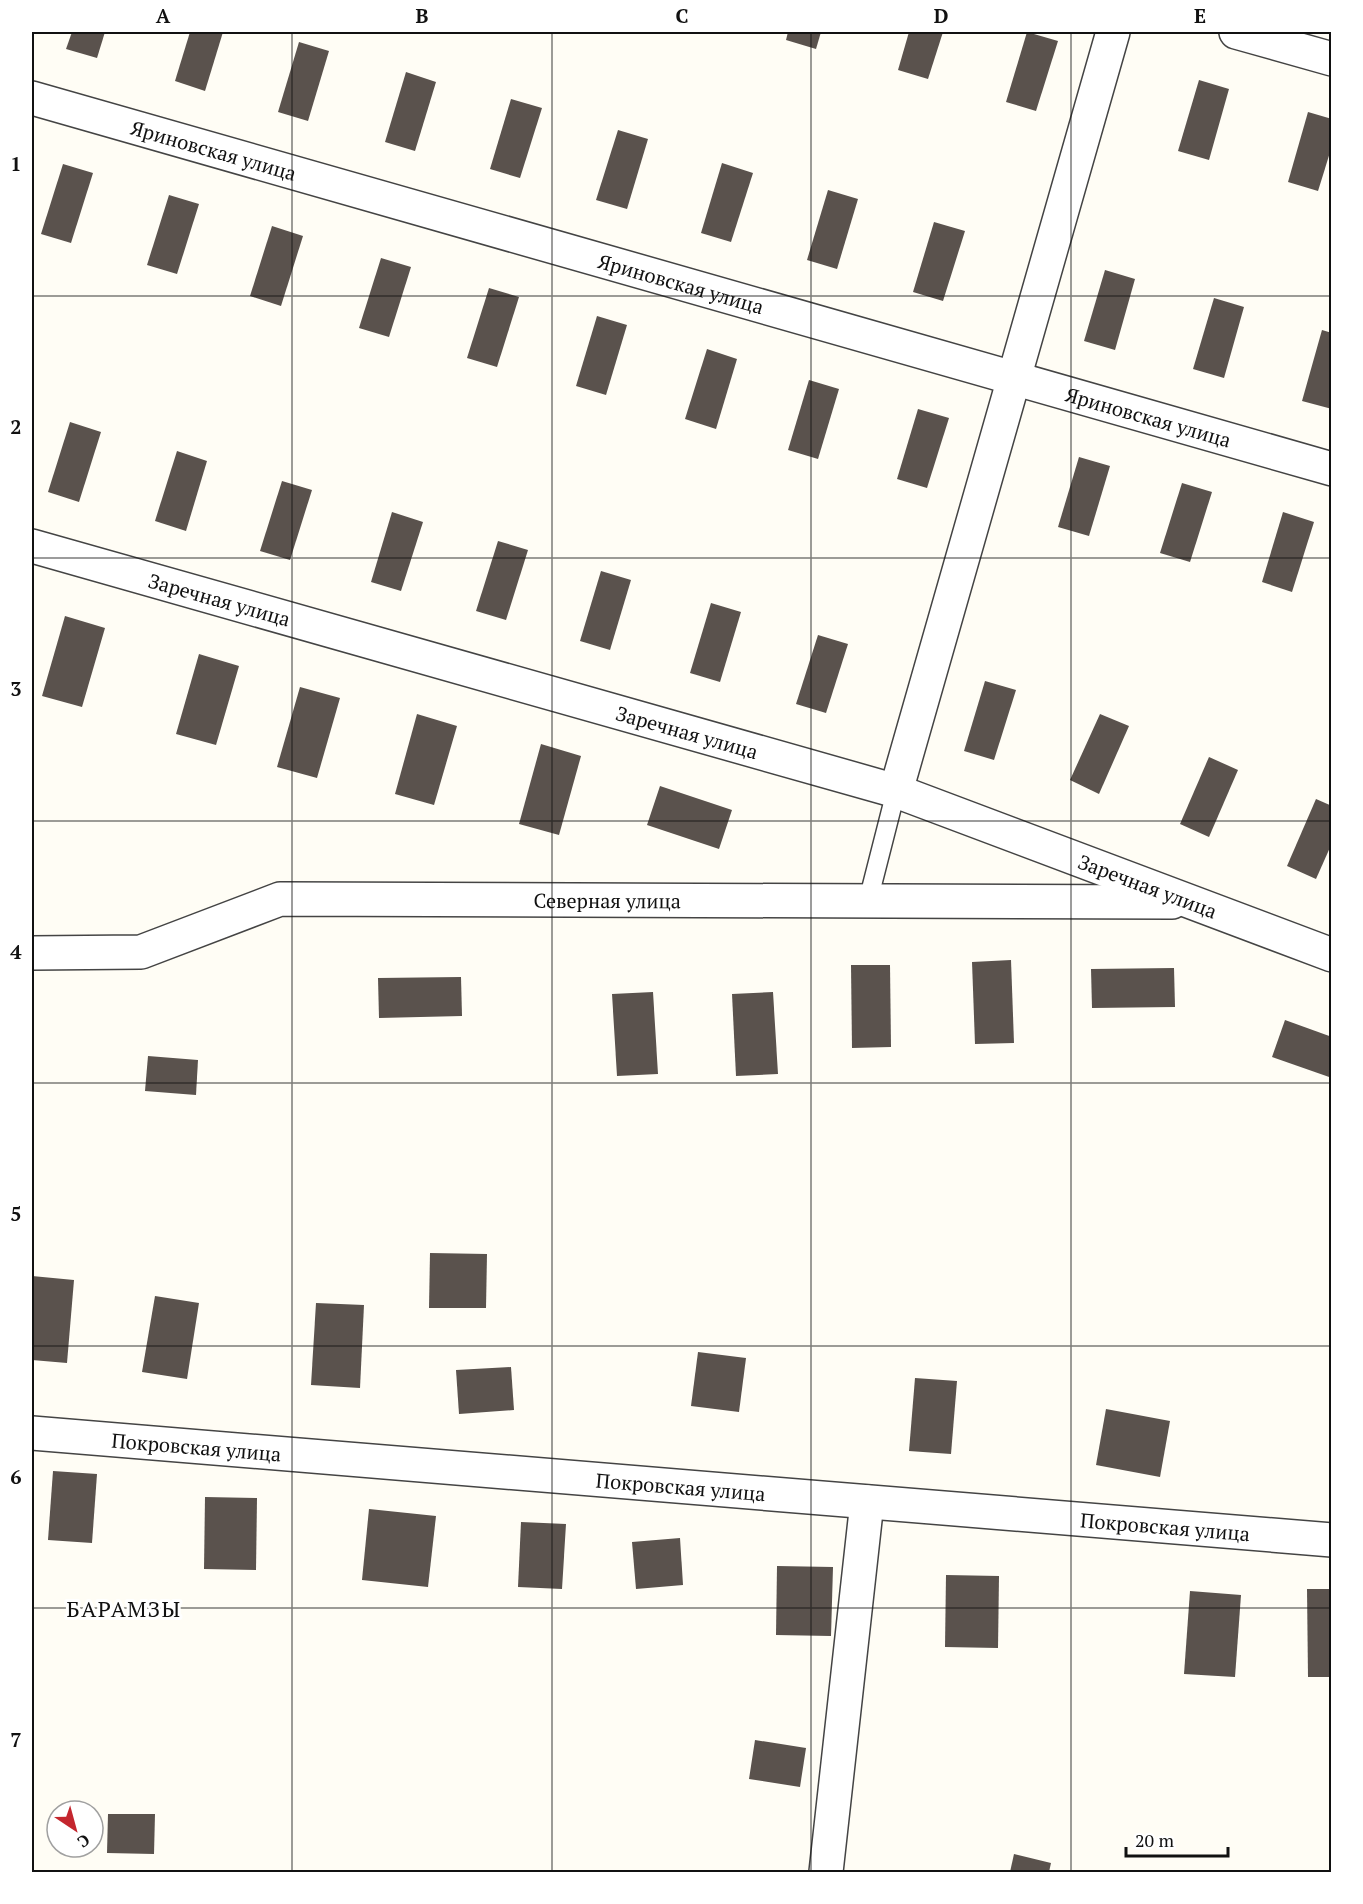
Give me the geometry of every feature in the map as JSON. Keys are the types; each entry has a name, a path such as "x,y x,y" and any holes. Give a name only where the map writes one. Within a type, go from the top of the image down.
{"street":[{"path":"896,791 1113,32"},
{"path":"1236,32 1332,59"},
{"name":"Яриновская улица","path":"32,98 1332,469"},
{"name":"Заречная улица","path":"32,546 896,791 1332,955"},
{"name":"Северная улица","path":"32,953 141,952 280,899 1192,902"},
{"name":"Покровская улица","path":"32,1433 1332,1540"},
{"path":"826,1872 867,1502"}],"lane":[{"path":"868,901 896,791"}],"building":[{"path":"72,32 105,32 97,58 66,49"},
{"path":"190,32 223,32 205,91 175,81"},
{"path":"788,32 821,32 816,49 786,40"},
{"path":"909,32 943,32 928,79 898,70"},
{"path":"1027,32 1058,41 1036,111 1006,102"},
{"path":"299,42 329,51 308,121 278,112"},
{"path":"406,72 436,82 415,151 385,142"},
{"path":"1199,80 1229,89 1209,160 1178,151"},
{"path":"511,99 542,108 520,178 490,169"},
{"path":"1308,112 1332,119 1332,146 1318,191 1288,182"},
{"path":"618,130 648,139 627,209 596,200"},
{"path":"722,163 753,173 731,242 701,233"},
{"path":"63,164 93,173 71,243 41,234"},
{"path":"828,190 858,199 837,269 807,260"},
{"path":"169,195 199,204 177,274 147,265"},
{"path":"934,222 965,231 943,301 913,292"},
{"path":"272,226 303,236 281,306 250,296"},
{"path":"381,258 411,267 389,337 359,328"},
{"path":"1105,270 1135,279 1115,350 1084,341"},
{"path":"489,288 519,297 497,367 467,358"},
{"path":"1214,298 1244,307 1224,378 1193,369"},
{"path":"597,316 627,325 606,395 576,386"},
{"path":"1322,330 1332,333 1332,409 1302,401"},
{"path":"707,349 737,359 716,429 685,419"},
{"path":"809,380 839,389 818,459 788,450"},
{"path":"918,409 949,418 927,488 897,479"},
{"path":"70,422 101,432 79,502 48,492"},
{"path":"177,451 207,461 186,531 155,521"},
{"path":"1079,457 1110,466 1089,536 1058,527"},
{"path":"282,481 312,490 290,560 260,551"},
{"path":"1182,483 1212,492 1190,562 1160,553"},
{"path":"392,512 423,522 401,591 371,582"},
{"path":"1283,512 1314,522 1292,592 1262,582"},
{"path":"498,541 528,550 506,620 476,611"},
{"path":"601,571 631,580 610,650 580,641"},
{"path":"711,603 741,612 720,682 690,673"},
{"path":"65,616 105,628 82,707 42,696"},
{"path":"818,635 848,644 826,713 796,704"},
{"path":"199,654 239,666 216,745 176,734"},
{"path":"985,681 1016,690 994,760 964,751"},
{"path":"300,687 340,698 317,778 277,767"},
{"path":"417,714 457,726 434,805 395,794"},
{"path":"1100,714 1129,726 1099,794 1070,780"},
{"path":"541,744 581,756 559,835 519,824"},
{"path":"1209,757 1238,770 1209,837 1180,824"},
{"path":"660,786 732,810 719,849 647,825"},
{"path":"1316,799 1332,806 1332,843 1316,879 1287,866"},
{"path":"1011,960 1014,1043 975,1044 972,962"},
{"path":"851,965 890,965 891,1047 852,1048"},
{"path":"1174,968 1175,1007 1092,1008 1091,969"},
{"path":"461,977 462,1016 379,1018 378,978"},
{"path":"653,992 658,1074 617,1076 612,994"},
{"path":"773,992 778,1074 736,1076 732,994"},
{"path":"1285,1020 1332,1037 1332,1078 1272,1057"},
{"path":"148,1056 198,1060 196,1095 145,1091"},
{"path":"430,1253 487,1254 486,1308 429,1308"},
{"path":"32,1276 74,1280 67,1363 32,1360"},
{"path":"155,1296 199,1303 187,1379 142,1372"},
{"path":"316,1303 364,1305 360,1388 311,1385"},
{"path":"698,1352 746,1358 739,1412 691,1406"},
{"path":"511,1367 514,1410 459,1414 456,1370"},
{"path":"915,1378 957,1381 951,1454 909,1451"},
{"path":"1106,1409 1170,1421 1160,1477 1096,1465"},
{"path":"53,1471 97,1474 92,1543 48,1540"},
{"path":"205,1497 257,1498 256,1570 204,1569"},
{"path":"369,1509 436,1516 428,1587 362,1580"},
{"path":"521,1522 566,1524 562,1589 518,1587"},
{"path":"680,1538 683,1585 636,1589 632,1542"},
{"path":"777,1566 833,1567 831,1636 776,1635"},
{"path":"946,1575 999,1576 998,1648 945,1647"},
{"path":"1307,1589 1332,1589 1332,1677 1308,1677"},
{"path":"1190,1591 1241,1595 1235,1677 1184,1674"},
{"path":"755,1740 806,1748 800,1787 749,1779"},
{"path":"108,1814 155,1814 154,1854 107,1853"},
{"path":"1014,1854 1051,1863 1049,1872 1010,1872"}],"district":[{"name":"БАРАМЗЫ","path":"124,1608"}]}
